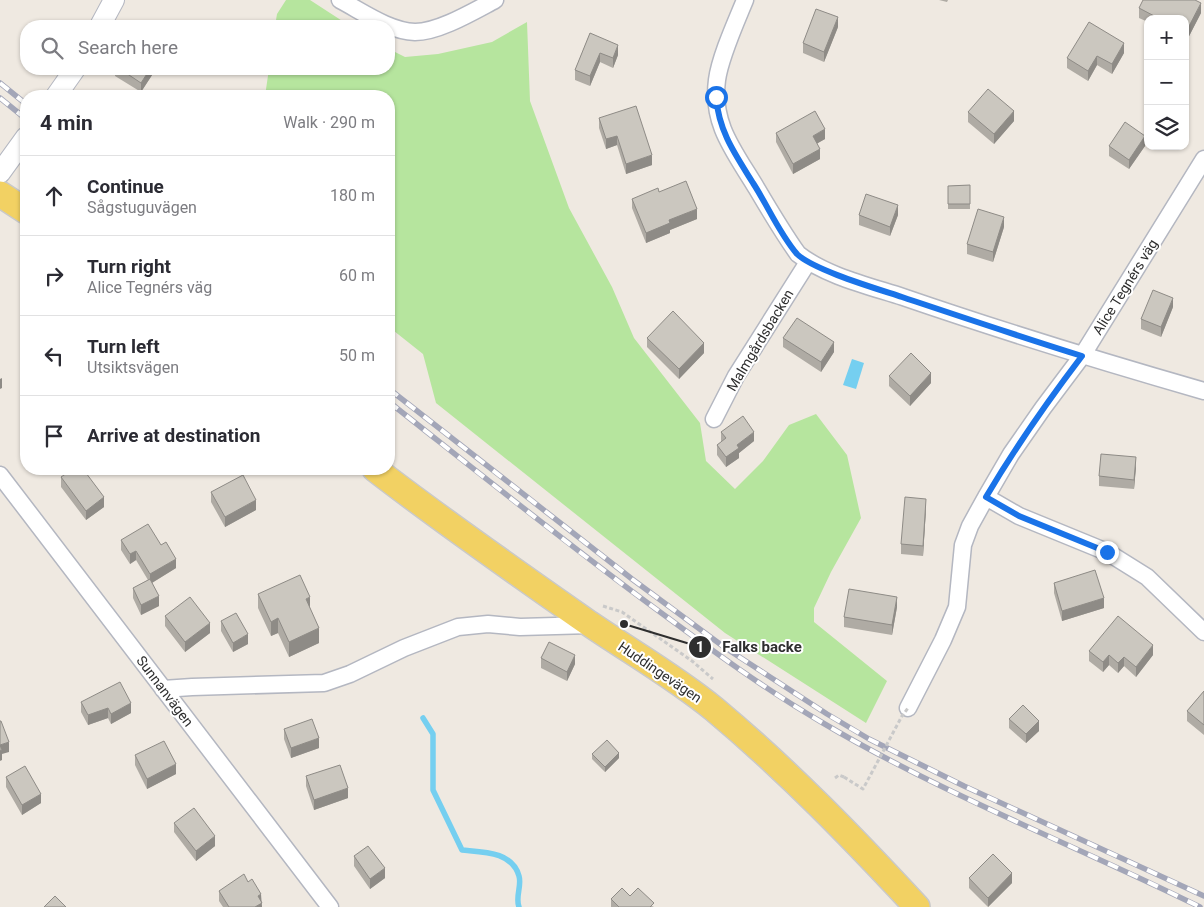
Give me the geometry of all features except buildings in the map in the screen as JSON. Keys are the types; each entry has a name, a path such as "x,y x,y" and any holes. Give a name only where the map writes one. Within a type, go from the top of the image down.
{"main road":[{"path":"0,194 20,207"},
{"name":"Huddingevägen","path":"384,475 433,513 591,625 689,690 727,721 819,805 917,907"}],"street":[{"path":"103,20 114,0"},
{"path":"340,0 376,20"},
{"path":"395,27 415,32 427,30 458,20 495,0"},
{"path":"745,0 717,78 716,97 718,114 723,131 732,150 798,254 808,262 846,278 1082,356 1204,391"},
{"path":"60,90 71,75"},
{"path":"0,173 20,145"},
{"name":"Alice Tegnérs väg","path":"908,708 943,640 957,607 963,545 970,526 1011,454 1082,356 1204,159"},
{"name":"Malmgårdsbacken","path":"714,419 736,376 808,262"},
{"name":"Sunnanvägen","path":"1,480 330,907"},
{"path":"986,497 1019,516 1107,552 1147,578 1204,632"},
{"path":"163,689 324,683 350,674 404,648 458,627 488,624 520,627 591,625"}],"path":[{"path":"835,778 839,774 863,789 908,708"}],"green space":[{"path":"286,0 310,0 341,20 276,20 277,14"},
{"path":"527,22 530,101 569,208 612,287 634,338 700,423 706,461 735,489 763,461 789,425 816,414 847,455 861,518 831,572 814,608 814,622 887,681 866,723 725,633 436,403 423,354 395,332 395,90 266,90 268,75 395,75 395,52 405,57 438,54 492,42"}],"water":[{"path":"852,359 864,363 856,389 843,385"}],"waterway":[{"path":"423,718 433,734 433,790 462,850 495,854 510,862 519,876 519,907"}],"railway":[{"path":"0,83 20,99"},
{"path":"0,98 20,114"},
{"path":"395,394 632,579 724,647 827,714 869,739 964,786 1204,896"},
{"path":"395,407 626,587 740,670 781,697 869,749 962,797 1200,907"}],"place":[{"name":"Falks backe","path":"624,624"}],"route":[{"path":"716,97 723,131 732,150 784,234 798,254 808,262 846,278 1082,356 1011,454 986,497 1019,516 1107,552"}]}
